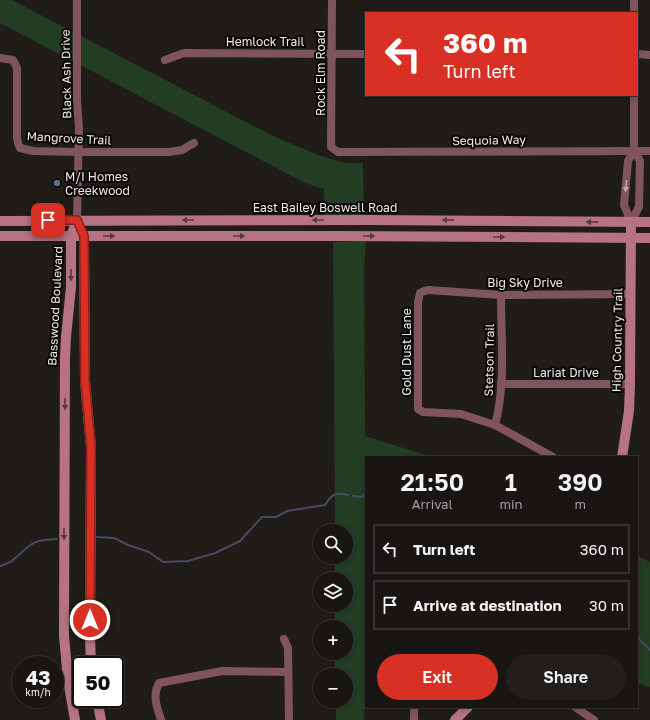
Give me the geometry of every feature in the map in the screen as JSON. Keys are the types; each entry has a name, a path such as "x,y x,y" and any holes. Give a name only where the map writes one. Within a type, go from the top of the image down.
{"main road":[{"name":"Basswood Boulevard","path":"75,720 68,680 64,622 65,358 71,291 71,236 77,220"},
{"path":"77,220 84,236 85,376 91,447 91,656"},
{"name":"East Bailey Boswell Road","path":"0,221 368,220 650,222"},
{"name":"High Country Trail","path":"622,456 629,411 631,222"},
{"path":"0,236 650,238"},
{"path":"99,708 102,720"},
{"path":"460,718 467,708"}],"street":[{"name":"Black Ash Drive","path":"77,220 79,128 77,100 78,0"},
{"name":"Rock Elm Road","path":"331,147 332,0"},
{"path":"634,0 634,12"},
{"name":"Hemlock Trail","path":"165,60 184,52 365,54"},
{"path":"638,54 650,55"},
{"name":"Mangrove Trail","path":"0,58 13,60 17,68 17,138 20,148 33,151 169,152 182,150 194,144"},
{"path":"631,222 639,208 640,161 634,150 634,96"},
{"name":"Sequoia Way","path":"331,147 338,152 650,151"},
{"path":"631,222 624,205 628,161 634,150"},
{"name":"Big Sky Drive","path":"420,293 429,290 501,295 631,294"},
{"name":"Gold Dust Lane","path":"420,293 418,302 418,406 420,411 461,414 495,425"},
{"name":"Stetson Trail","path":"495,425 500,409 501,295"},
{"name":"Lariat Drive","path":"501,384 630,384"},
{"path":"495,425 551,456"},
{"path":"284,639 288,648 289,720"},
{"path":"161,720 156,704 155,691 159,683 222,671 288,672"},
{"path":"414,708 414,720"},
{"path":"576,708 594,720"}],"green space":[{"path":"0,0 12,0 273,136 318,155 345,163 363,163 364,217 324,216 324,189 305,183 0,23"},
{"path":"366,241 364,271 365,436 430,456 365,456 364,720 336,720 336,708 353,708 353,668 335,668 335,660 353,660 353,620 335,620 335,612 353,612 353,572 335,572 335,564 353,564 353,524 335,524 333,242"},
{"path":"638,556 650,562 650,687 638,683"}],"waterway":[{"path":"353,496 362,497 365,494"},
{"path":"97,537 114,538 128,545 149,552 163,562 188,561 215,553 240,541 262,517 276,517 287,511 325,505 334,495 348,495"},
{"path":"0,566 13,560 35,542 57,539"},
{"path":"638,638 650,650"}],"place":[{"name":"M/I Homes Creekwood","path":"57,183"}],"route":[{"path":"48,220 77,220 84,236 85,381 91,447 90,620"}]}
